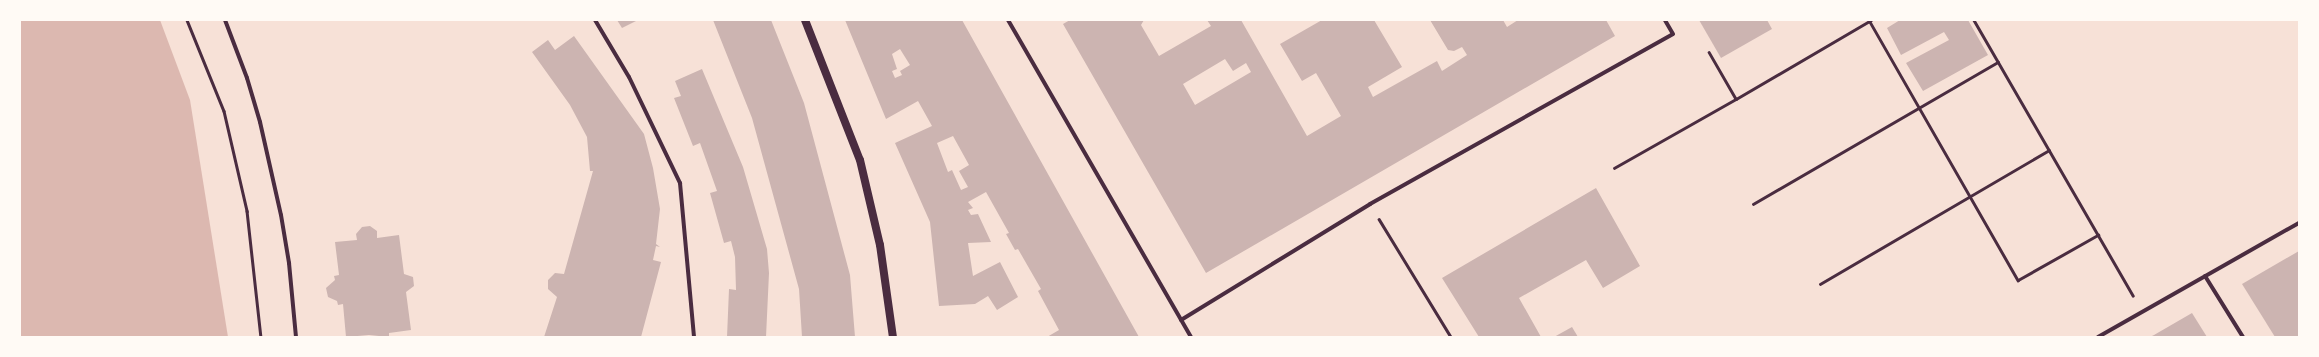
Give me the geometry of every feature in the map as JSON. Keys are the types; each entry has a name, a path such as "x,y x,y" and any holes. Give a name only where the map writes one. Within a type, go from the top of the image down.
{"main road":[{"path":"805,20 860,160 880,245 893,337"}],"street":[{"path":"225,20 251,93 278,200 289,263 296,337"},
{"path":"595,20 629,77 680,184 694,337"},
{"path":"1008,20 1191,337"},
{"path":"1181,320 1370,204 1673,34 1665,20"},
{"path":"2098,337 2299,223"},
{"path":"2205,276 2243,337"}],"path":[{"path":"187,20 224,111 247,211 261,337"},
{"path":"1614,168 1736,99 1870,20 2018,280 2098,235"},
{"path":"1974,20 2048,150 2143,311"},
{"path":"1709,52 1736,99"},
{"path":"1753,204 1998,62"},
{"path":"1820,284 2048,150"},
{"path":"1370,204 1451,337"}],"shaded area":[{"path":"20,20 160,20 190,100 228,337 20,337"}],"building":[{"path":"617,20 638,20 622,28"},
{"path":"713,20 771,20 804,103 850,275 855,337 802,337 799,289 752,118"},
{"path":"845,20 962,20 1139,337 1047,337 1059,330 1038,291 1041,289 1018,249 1015,250 1006,234 1009,233 986,192 968,202 973,208 968,210 971,215 978,214 991,242 968,243 973,276 1000,262 1018,297 997,310 988,296 975,304 939,306 930,222 895,143 932,126 918,101 886,119","holes":["900,49 910,65 900,71 902,75 895,78 892,71 897,69 892,54","953,136 969,165 959,171 968,187 961,190 952,170 948,172 937,143"]},
{"path":"1070,20 1144,20 1141,25 1159,56 1211,26 1207,20 1241,20 1307,136 1341,116 1316,73 1302,81 1280,44 1322,20 1374,20 1402,67 1368,87 1373,97 1437,61 1442,71 1467,55 1462,47 1454,51 1448,50 1430,20 1503,20 1507,27 1518,20 1606,20 1615,36 1206,273 1063,24","holes":["1225,59 1233,71 1246,63 1251,72 1195,105 1183,84"]},
{"path":"1699,20 1767,20 1772,29 1721,58"},
{"path":"1900,20 1968,20 1988,55 1923,91 1906,63 1949,40 1944,32 1901,55 1887,28"},
{"path":"574,36 644,134 653,168 660,209 656,244 660,247 656,246 653,260 661,262 641,337 544,337 557,297 548,289 548,280 555,273 564,274 593,171 590,171 587,137 570,105 532,52 548,40 555,50"},
{"path":"702,69 743,167 767,249 769,273 766,337 727,337 729,289 736,290 735,257 731,241 724,243 710,193 717,191 700,143 693,146 674,98 681,96 675,81"},
{"path":"1596,188 1640,266 1603,288 1586,260 1519,298 1541,337 1479,337 1442,278"},
{"path":"370,226 377,231 377,238 399,235 404,274 413,277 414,286 406,292 411,330 389,333 389,337 369,335 346,337 343,304 338,305 337,301 328,297 326,288 335,280 334,276 339,275 335,242 357,240 356,234 362,227"},
{"path":"2299,251 2299,337 2275,337 2242,284"},
{"path":"2192,313 2207,337 2150,337 2154,335"},
{"path":"1572,327 1578,337 1554,337"}]}
